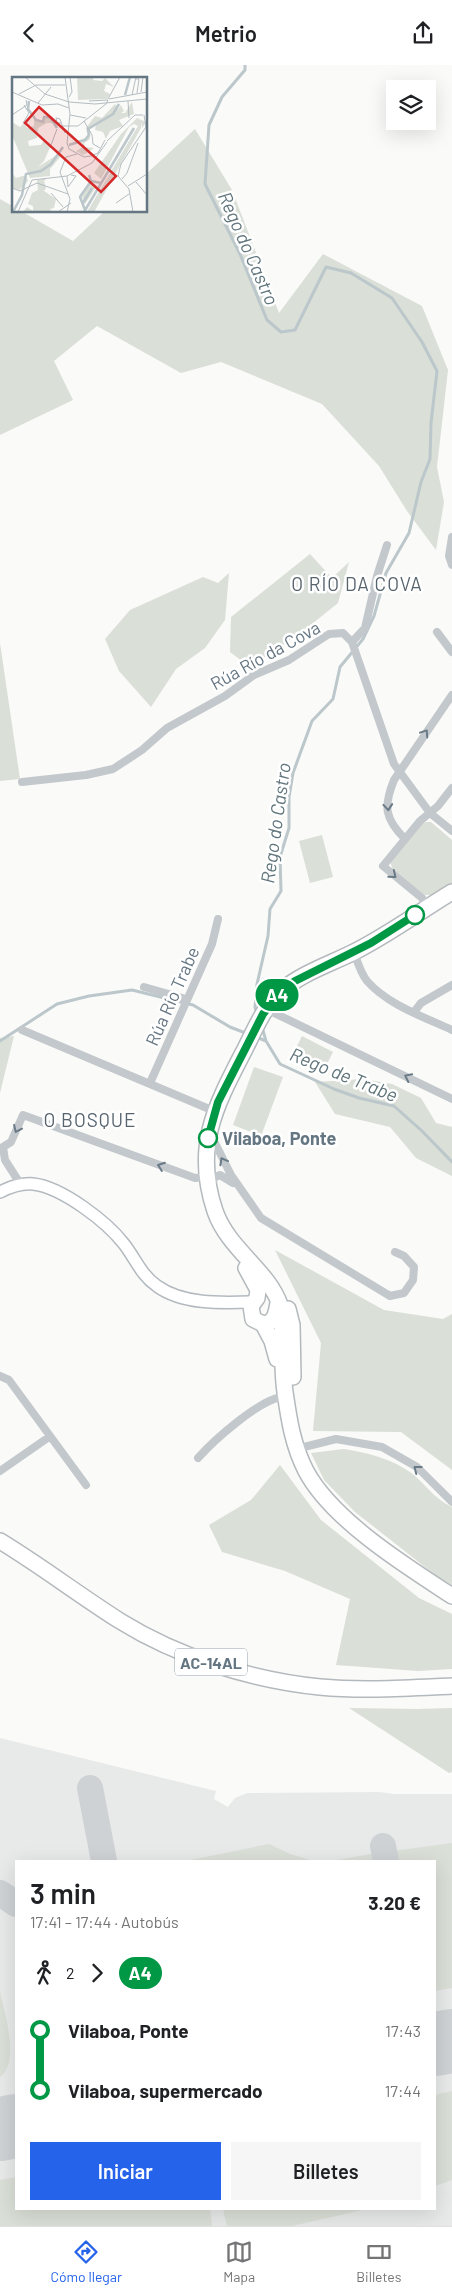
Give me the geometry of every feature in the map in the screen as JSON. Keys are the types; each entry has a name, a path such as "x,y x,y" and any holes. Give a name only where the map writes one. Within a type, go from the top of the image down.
{"highway":[{"path":"452,892 354,952 295,981 280,992 264,1012 214,1111 207,1149 209,1183 215,1211 258,1290 254,1304 254,1319 263,1324 274,1350 281,1397 294,1444 307,1472 319,1490 341,1516 414,1572 452,1596"},
{"path":"226,1234 242,1244 254,1257 276,1282 285,1299 292,1325 294,1353 292,1372 294,1444"},
{"path":"226,1234 272,1288 279,1306 276,1316 272,1321 263,1324"},
{"path":"254,1257 259,1268 279,1296 284,1389 294,1444"},
{"path":"254,1304 270,1300 285,1313 292,1372"},
{"name":"AC-14AL","path":"0,1541 121,1621 158,1641 250,1675 319,1687 365,1689 452,1686"}],"street":[{"path":"451,564 449,556 452,537"},
{"path":"387,545 364,629 352,642 394,764 430,813 452,831"},
{"path":"437,632 452,652"},
{"name":"Rúa Río da Cova","path":"22,782 86,775 112,769 142,750 167,728 225,696 254,675 289,660 329,635 343,633 352,642"},
{"path":"405,839 392,825 387,809 388,795 399,772 452,695"},
{"path":"428,907 422,898 383,866 452,788"},
{"name":"Rúa Río Trabe","path":"150,1083 186,999 212,945 218,919"},
{"path":"354,952 366,980 395,1003 452,1031"},
{"path":"414,1012 421,1003 452,985"},
{"path":"144,987 186,999"},
{"path":"264,1012 452,1099"},
{"path":"22,1030 214,1111"},
{"path":"20,1185 5,1160 2,1147 11,1141 24,1115 209,1183 220,1175 224,1176 243,1193"},
{"path":"210,1126 213,1142 243,1193 262,1218 390,1296 404,1293 413,1280 414,1267 404,1256 395,1252"},
{"path":"0,1193 20,1185 34,1184 50,1189 74,1201 105,1224 126,1246 147,1277 157,1287 172,1295 195,1300 254,1304"},
{"path":"0,1376 10,1379 49,1437 86,1485"},
{"path":"198,1458 209,1446 259,1406 274,1398 281,1397"},
{"path":"0,1471 49,1437"},
{"path":"294,1444 336,1439 382,1447 417,1467 452,1501"}],"shaded area":[{"path":"195,129 232,190 279,313 323,254 422,306 448,370 437,467 444,502 436,550 407,511 379,466 322,404 221,362 181,373 97,326 54,361 73,400 0,435 0,199 12,206 12,213 24,213 73,241 103,213 148,213 148,172"},
{"path":"310,554 332,578 349,562 338,603 302,632 250,667 230,652 231,617"},
{"path":"229,573 225,620 205,648 176,669 151,707 119,671 105,639 130,610 203,577 218,583"},
{"path":"0,643 20,779 0,781"},
{"path":"431,822 452,840 452,884 432,895 424,895 393,870 390,862 421,824"},
{"path":"322,835 333,877 310,883 299,841"},
{"path":"14,1036 0,1093 0,1038"},
{"path":"302,1036 333,1052 324,1070 293,1054"},
{"path":"254,1067 283,1077 261,1136 233,1125"},
{"path":"363,1079 392,1084 421,1098 436,1123 452,1127 452,1176 416,1158 390,1127 335,1114 315,1082"},
{"path":"275,1250 384,1310 443,1319 452,1314 452,1470 401,1432 313,1431 321,1343"},
{"path":"344,1449 378,1457 402,1467 452,1507 452,1585 439,1578 355,1512 324,1480 311,1453"},
{"path":"280,1465 321,1520 419,1598 452,1614 452,1669 418,1671 336,1665 350,1599 285,1571 222,1552 209,1525 251,1500"},
{"path":"349,1708 452,1708 452,1772 449,1773"},
{"path":"0,1738 216,1791 214,1799 228,1807 235,1798 247,1793 379,1792 395,1794 452,1794 452,2226 0,2226"},
{"path":"452,1843 452,1988 436,1991 436,1860 395,1860 393,1851"},
{"path":"269,1844 290,1854 310,1860 191,1860"},
{"path":"377,1853 379,1860 337,1860"},
{"path":"0,1991 10,2049 6,2070 0,2077"},
{"path":"452,2091 452,2180 436,2186 436,2095"},
{"path":"15,2177 15,2210 210,2210 212,2226 0,2226 0,2180"},
{"path":"223,2210 363,2210 292,2226 227,2226"}],"waterway":[{"name":"Rego do Castro","path":"245,65 245,70 222,97 209,125 205,184 240,254 267,320 281,332 295,330 326,267 351,273 392,298 422,342 437,371 431,423 430,459 421,482 409,533 386,573 374,616 363,639 340,667 333,699 312,721 293,773 289,797 289,828 280,857 281,891 270,909 268,936 257,984 255,1007 257,1014"},
{"name":"Rego de Trabe","path":"0,1041 57,1004 89,996 132,990 193,1005 230,1027 248,1034"},
{"name":"Rego do Castro","path":"262,1027 266,1041"},
{"name":"Rego de Trabe","path":"256,1037 266,1041 280,1064 334,1089 359,1098 394,1106 452,1162"}],"taxiway":[{"path":"90,1788 104,1860"},
{"path":"383,1846 386,1860"},
{"path":"0,1893 15,1903"},
{"path":"0,2129 15,2122"}],"runway":[{"path":"436,2044 452,2041"},
{"path":"0,2129 15,2126"}],"bus line":[{"name":"A4","path":"208,1138 218,1102 263,1014 280,992 295,981 371,943 415,915"}],"place":[{"name":"Vilaboa, Ponte","path":"208,1138"}],"district":[{"name":"O RÍO DA COVA","path":"357,583"},
{"name":"O BOSQUE","path":"90,1119"}]}
